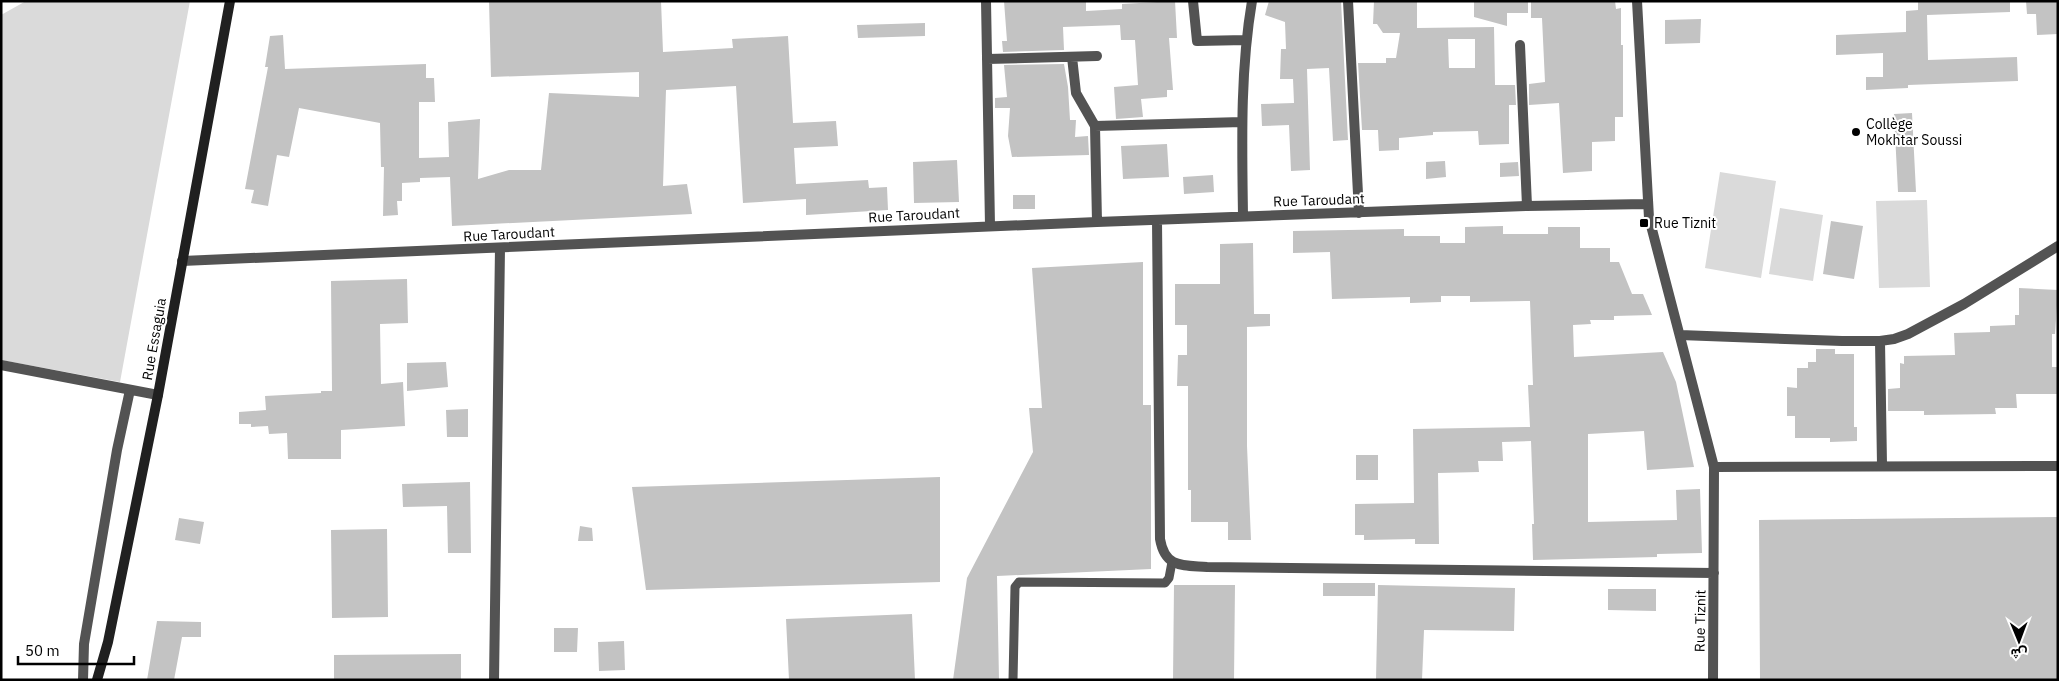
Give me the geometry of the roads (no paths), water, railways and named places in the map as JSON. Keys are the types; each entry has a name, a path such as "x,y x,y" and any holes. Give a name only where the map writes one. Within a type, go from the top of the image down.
{"street":[{"name":"Rue Essaguia","path":"98,680 108,642 158,395 230,1"},
{"path":"986,1 990,226"},
{"path":"1193,1 1197,41 1246,40"},
{"path":"1243,216 1242,122 1246,40 1252,1"},
{"path":"1348,1 1359,213"},
{"name":"Rue Tiznit","path":"1637,1 1649,218 1714,467 1712,680"},
{"path":"1520,45 1527,206"},
{"path":"1072,56 1076,93 1095,126 1098,222"},
{"path":"987,58 1097,56"},
{"path":"1095,126 1242,122"},
{"name":"Rue Taroudant","path":"182,261 1243,216 1527,206 1648,204"},
{"path":"1157,220 1160,539 1165,556 1172,562 1182,565 1206,567 1714,573"},
{"path":"1680,335 1880,341 1908,334 1964,304 2058,246"},
{"path":"494,680 500,248"},
{"path":"1880,341 1882,465"},
{"path":"1,365 158,395"},
{"name":"Rue Essaguia","path":"82,680 84,644 117,450 130,390"},
{"path":"1714,467 1882,465 2058,466"}],"lane":[{"path":"1013,680 1016,587 1019,582 1164,583 1169,578 1172,562"}],"place":[{"name":"Collège Mokhtar Soussi","path":"1856,132"},
{"name":"Rue Tiznit","path":"1644,223"}]}
